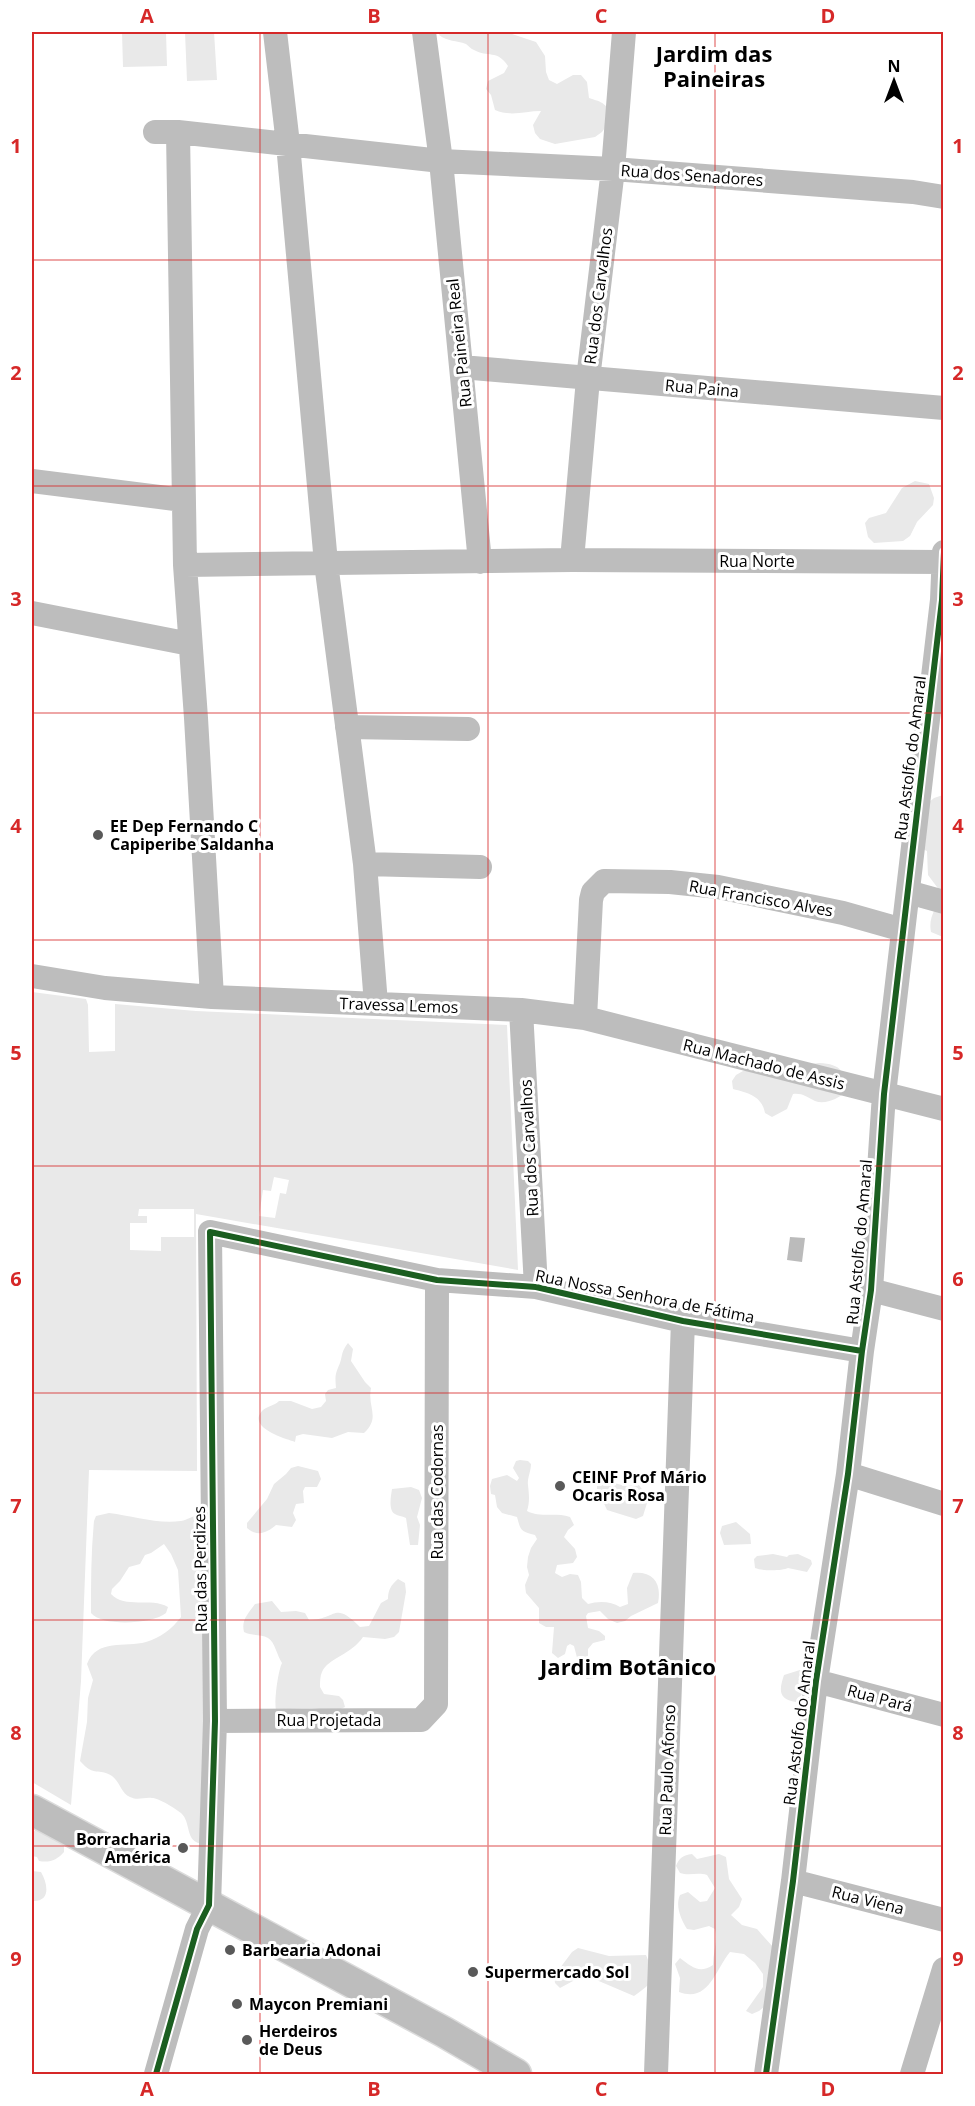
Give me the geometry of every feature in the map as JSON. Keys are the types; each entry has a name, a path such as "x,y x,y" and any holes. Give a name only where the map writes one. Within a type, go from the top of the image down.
{"main road":[{"path":"32,1810 444,2032 516,2074"}],"street":[{"path":"275,32 288,144 326,563 365,864 376,1004"},
{"name":"Rua Paineira Real","path":"424,32 441,161 480,562"},
{"name":"Rua dos Carvalhos","path":"572,560 588,379 613,169 624,32"},
{"name":"Rua dos Senadores","path":"155,132 178,132 441,161 613,169 913,192 944,197"},
{"path":"178,132 185,565 212,997"},
{"name":"Rua Paina","path":"461,367 944,408"},
{"path":"32,481 183,500"},
{"name":"Rua Astolfo do Amaral","path":"768,2074 816,1682 848,1474 871,1290 884,1094 908,892 937,695 944,552"},
{"path":"185,565 572,560"},
{"name":"Rua Norte","path":"572,560 943,562"},
{"path":"32,612 190,644"},
{"path":"347,727 468,729"},
{"path":"365,864 480,867"},
{"name":"Rua Francisco Alves","path":"585,1018 591,900 593,892 604,881 670,882 718,887 843,913 903,930"},
{"path":"908,892 944,902"},
{"name":"Travessa Lemos","path":"32,976 105,988 212,997 521,1010 585,1018"},
{"name":"Rua dos Carvalhos","path":"521,1010 536,1287"},
{"name":"Rua Machado de Assis","path":"585,1018 944,1109"},
{"name":"Rua Nossa Senhora de Fátima","path":"210,1232 437,1280 536,1287 682,1321 862,1350"},
{"name":"Rua das Perdizes","path":"209,1905 215,1721 210,1232"},
{"name":"Rua das Codornas","path":"436,1704 437,1280"},
{"path":"871,1290 944,1309"},
{"name":"Rua Paulo Afonso","path":"656,2074 682,1321"},
{"path":"848,1474 944,1504"},
{"name":"Rua Pará","path":"816,1682 944,1715"},
{"name":"Rua Projetada","path":"215,1721 421,1720 436,1704"},
{"name":"Rua Viena","path":"793,1881 944,1920"},
{"path":"156,2074 197,1929 209,1905"},
{"path":"912,2074 944,1969"}],"shaded area":[{"path":"122,32 166,32 167,66 123,67"},
{"path":"185,32 214,32 217,80 187,81"},
{"path":"440,32 510,32 536,42 545,56 549,80 557,84 573,75 581,75 587,82 589,98 604,104 609,110 611,119 602,132 595,137 555,144 540,139 533,125 541,111 512,113 495,110 491,95 486,89 488,81 504,73 508,66 504,61 500,57 472,49 466,44 446,39 439,35"},
{"path":"915,481 929,484 934,498 933,505 917,522 910,536 903,541 874,543 868,537 865,523 869,518 886,513 902,488"},
{"path":"943,795 943,895 928,875 927,851 920,848 928,803"},
{"path":"943,895 943,937 931,932 930,927 933,913"},
{"path":"32,992 86,999 89,1052 115,1051 115,1004 196,1011 507,1025 518,1270 196,1214 197,1471 89,1470 81,1681 71,1805 32,1782","holes":["274,1177 289,1180 286,1194 280,1193 275,1218 259,1216 263,1190 271,1191","139,1209 194,1209 194,1237 161,1237 161,1251 130,1250 130,1223 147,1223 147,1216 138,1216"]},
{"path":"819,1063 833,1065 841,1070 847,1092 836,1099 823,1102 793,1094 787,1109 772,1117 765,1113 758,1099 733,1089 732,1081 743,1071"},
{"path":"790,1237 805,1238 802,1262 787,1260"},
{"path":"348,1343 353,1349 351,1361 371,1388 373,1417 364,1433 348,1432 332,1438 303,1434 296,1436 295,1442 263,1427 259,1417 262,1411 279,1401 291,1401 312,1409 321,1407 326,1401 325,1394 328,1390 336,1388 336,1373"},
{"path":"516,1461 531,1464 527,1511 570,1517 574,1525 564,1537 575,1549 577,1557 573,1563 557,1565 555,1573 562,1577 570,1574 578,1575 582,1598 588,1604 604,1602 620,1607 628,1604 627,1588 633,1573 651,1576 657,1584 658,1603 625,1621 617,1623 608,1619 600,1611 588,1613 586,1616 588,1628 599,1631 605,1636 605,1640 593,1643 588,1649 588,1657 597,1671 595,1678 587,1679 581,1673 574,1646 570,1644 567,1646 565,1654 558,1658 552,1653 554,1627 546,1627 539,1623 539,1608 526,1593 525,1585 529,1575 528,1557 537,1539 535,1535 522,1530 517,1517 502,1513 497,1507 495,1495 491,1494 492,1479 507,1475 517,1481 519,1478 513,1468"},
{"path":"298,1466 318,1471 321,1479 317,1487 305,1487 304,1503 296,1504 293,1513 296,1520 292,1527 276,1525 266,1532 258,1533 247,1528 247,1523 267,1499 274,1484 291,1468"},
{"path":"604,1480 625,1486 639,1485 646,1495 647,1503 643,1516 636,1519 607,1510 601,1497 597,1495 599,1481"},
{"path":"411,1487 419,1490 422,1498 417,1517 420,1525 418,1545 410,1545 406,1518 395,1514 391,1506 392,1489"},
{"path":"109,1513 163,1521 181,1521 203,1516 203,1844 193,1840 181,1813 155,1798 130,1797 112,1776 93,1771 80,1761 87,1722 88,1698 93,1680 87,1664 92,1656 97,1650 105,1647 138,1644 156,1638 165,1633 181,1617 178,1570 164,1544 145,1555 140,1564 129,1567 112,1589 111,1594 123,1601 161,1604 168,1607 166,1613 139,1622 116,1622 91,1613 94,1521 96,1516"},
{"path":"736,1522 750,1534 751,1544 724,1545 720,1533 722,1526"},
{"path":"773,1554 787,1557 798,1554 811,1560 812,1564 807,1572 788,1568 762,1570 755,1568 754,1559 757,1556"},
{"path":"398,1579 405,1583 406,1592 399,1632 394,1637 385,1639 363,1637 352,1648 329,1663 321,1674 320,1687 324,1694 339,1696 345,1707 333,1710 311,1708 276,1710 277,1686 282,1663 270,1640 244,1632 243,1628 244,1621 255,1604 272,1601 281,1612 305,1613 309,1620 339,1613 360,1627 369,1626 381,1603 388,1599 393,1583"},
{"path":"800,1670 809,1675 807,1693 802,1694 796,1702 790,1701 781,1693 784,1675"},
{"path":"36,1829 64,1838 64,1852 56,1859 47,1862 39,1861 37,1857 32,1856 32,1834"},
{"path":"692,1854 697,1859 719,1854 726,1857 729,1879 742,1899 739,1907 731,1915 742,1925 757,1929 773,1947 770,2002 752,2014 746,2011 763,1987 763,1974 744,1954 730,1952 710,1983 698,1993 679,1992 680,1978 675,1964 680,1958 692,1967 708,1968 713,1965 716,1942 715,1929 709,1926 694,1930 687,1929 679,1912 680,1895 688,1892 700,1902 707,1901 715,1888 707,1875 680,1873 676,1866 678,1861"},
{"path":"32,1871 41,1872 46,1887 45,1895 38,1901 32,1901"},
{"path":"578,1948 609,1956 646,1955 652,1979 634,1996 587,1976 560,1988 555,1983 554,1976 572,1952"}],"cycle path":[{"path":"766,2074 793,1881 816,1681 848,1474 871,1290 884,1094 942,600 944,552"},
{"path":"156,2074 197,1929 209,1905 215,1721 210,1232 437,1280 536,1287 683,1321 862,1351"}],"place":[{"name":"EE Dep Fernando C Capiperibe Saldanha","path":"98,835"},
{"name":"CEINF Prof Mário Ocaris Rosa","path":"560,1486"},
{"name":"Borracharia América","path":"183,1848"},
{"name":"Barbearia Adonai","path":"230,1950"},
{"name":"Supermercado Sol","path":"473,1972"},
{"name":"Maycon Premiani","path":"237,2004"},
{"name":"Herdeiros de Deus","path":"247,2040"}],"district":[{"name":"Jardim das Paineiras","path":"714,66"},
{"name":"Jardim Botânico","path":"628,1667"}]}
